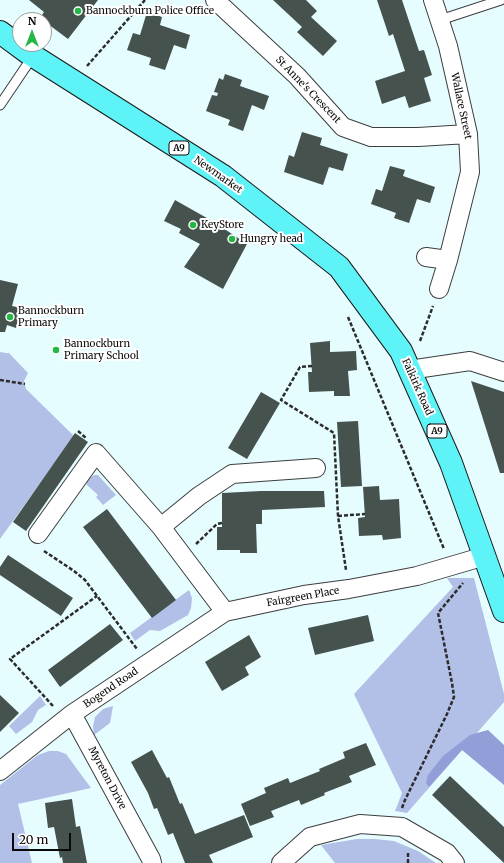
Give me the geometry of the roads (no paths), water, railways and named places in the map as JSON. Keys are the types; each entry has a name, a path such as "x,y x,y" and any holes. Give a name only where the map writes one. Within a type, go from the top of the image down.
{"main road":[{"name":"Newmarket","path":"5,36 33,56 223,176 339,266"},
{"name":"Falkirk Road","path":"339,266 401,351 452,463 504,611"}],"street":[{"name":"St Anne's Crescent","path":"215,0 297,76 343,127 371,137 418,137 468,134"},
{"name":"Wallace Street","path":"433,0 448,46 468,134 470,172 448,260 439,289"},
{"path":"426,257 448,260"},
{"path":"409,370 470,361 504,372"},
{"path":"38,534 96,453 161,527 225,612"},
{"path":"161,527 199,496 232,474 316,468"},
{"name":"Fairgreen Place","path":"225,612 304,595 349,589 417,576 484,556"},
{"name":"Bogend Road","path":"0,770 69,717 225,612"},
{"name":"Myreton Drive","path":"69,717 151,858 152,863"},
{"path":"281,863 310,837 360,824 402,827 447,853 455,863"}],"lane":[{"path":"440,20 501,0"},
{"path":"0,105 33,56"}],"place":[{"name":"Bannockburn Police Office","path":"78,11"},
{"name":"KeyStore","path":"193,225"},
{"name":"Hungry head","path":"232,239"},
{"name":"Bannockburn Primary","path":"10,317"},
{"name":"Bannockburn Primary School","path":"56,350"}]}
